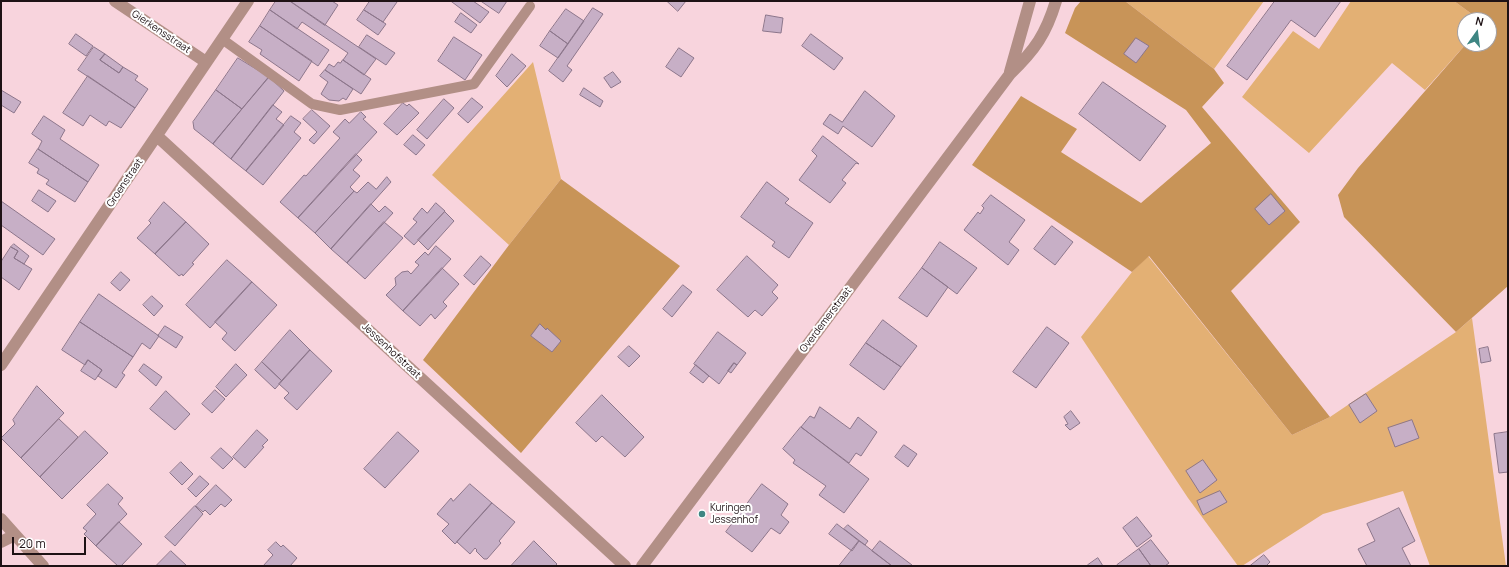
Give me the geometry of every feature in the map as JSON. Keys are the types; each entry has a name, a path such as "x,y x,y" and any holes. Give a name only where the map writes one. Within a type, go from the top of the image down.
{"street":[{"name":"Gierkensstraat","path":"115,1 206,62"},
{"name":"Groenstraat","path":"1,365 248,1"},
{"name":"Overdemerstraat","path":"1010,74 1030,1"},
{"name":"Overdemerstraat","path":"642,566 1010,74 1033,50 1044,33 1056,1"},
{"name":"Jessenhofstraat","path":"157,136 625,566"},
{"path":"1,519 43,566"},
{"path":"1,542 15,535"}],"lane":[{"path":"222,39 312,104 340,110 474,84 530,6"}],"shaded area":[{"path":"1081,1 1125,1 1214,69 1224,83 1202,107 1300,222 1231,291 1330,417 1292,435 1149,256 1132,272 972,165 1021,96 1077,129 1061,152 1141,203 1211,143 1186,110 1065,33 1075,8"},
{"path":"1125,1 1264,1 1214,69"},
{"path":"1351,1 1454,1 1469,12 1457,12 1457,52 1459,52 1425,90 1392,63 1309,153 1242,97 1293,31 1319,49"},
{"path":"1454,1 1508,1 1508,286 1456,332 1344,217 1338,195 1358,168 1459,52 1497,52 1497,12 1469,12"},
{"path":"533,62 561,179 509,245 432,175"},
{"path":"561,179 680,266 521,453 423,360 509,245"},
{"path":"1148,256 1292,435 1330,417 1456,332 1472,318 1506,566 1430,566 1403,491 1323,514 1242,566 1238,566 1188,498 1081,337 1132,272"}],"building":[{"path":"276,1 290,1 376,59 364,75 343,60 348,53 302,22 297,29 270,10"},
{"path":"290,1 332,1 338,5 325,25"},
{"path":"370,1 397,2 383,22 364,10"},
{"path":"473,1 489,12 480,23 452,2"},
{"path":"481,1 507,1 499,13"},
{"path":"667,1 686,1 678,11"},
{"path":"1275,1 1341,1 1315,37 1291,20 1247,80 1227,66"},
{"path":"593,8 603,14 567,66 572,70 563,82 549,71"},
{"path":"566,9 584,21 568,44 550,31"},
{"path":"270,10 329,50 318,66 260,26"},
{"path":"364,10 386,24 378,35 357,20"},
{"path":"461,13 477,25 471,33 455,22"},
{"path":"766,15 783,18 781,33 763,31"},
{"path":"260,26 312,61 299,81 260,54 262,50 249,42"},
{"path":"550,31 568,44 558,58 540,46"},
{"path":"76,34 93,46 86,56 69,44"},
{"path":"811,34 843,58 834,70 802,46"},
{"path":"367,35 395,53 386,65 359,47"},
{"path":"454,37 482,55 465,80 438,61"},
{"path":"1136,38 1149,46 1136,63 1124,54"},
{"path":"94,47 105,54 100,60 119,73 123,67 138,76 135,80 148,89 135,108 78,70"},
{"path":"679,48 694,58 681,77 666,67"},
{"path":"105,54 123,67 119,73 100,60"},
{"path":"512,54 526,66 507,87 496,76"},
{"path":"238,58 269,77 242,109 216,90"},
{"path":"343,60 371,79 361,94 325,70 329,64 334,67 338,62 340,63"},
{"path":"325,70 353,89 346,100 343,98 339,101 329,100 321,94 328,82 320,76"},
{"path":"613,72 621,82 611,88 604,78"},
{"path":"88,76 135,108 121,128 109,121 106,126 90,115 83,126 63,113"},
{"path":"269,77 284,91 231,159 213,144"},
{"path":"1103,82 1166,126 1140,161 1079,114"},
{"path":"584,88 603,101 600,107 580,95"},
{"path":"1,90 21,102 14,113 1,105"},
{"path":"216,90 242,109 213,144 194,129 193,122"},
{"path":"865,91 895,116 872,147 843,126 838,134 823,124 830,114 842,122"},
{"path":"472,98 483,107 468,123 458,114"},
{"path":"444,99 454,108 427,139 417,130"},
{"path":"403,103 407,106 409,104 419,113 397,135 384,124"},
{"path":"273,105 282,112 276,119 284,125 246,171 231,159"},
{"path":"312,110 330,126 314,144 309,140 317,132 303,119"},
{"path":"361,112 366,117 363,119 377,132 298,218 280,202 340,138 333,132 345,119 349,123"},
{"path":"44,116 65,130 60,139 99,165 88,182 38,149 42,141 32,134"},
{"path":"291,116 301,123 294,132 301,138 263,185 246,171"},
{"path":"413,135 425,145 416,155 404,145"},
{"path":"823,136 859,164 856,163 842,180 846,183 830,203 799,180 817,156 812,151"},
{"path":"38,149 88,182 75,202 46,184 49,180 37,173 39,169 29,163"},
{"path":"356,154 362,160 353,170 360,176 350,187 354,191 315,233 298,218"},
{"path":"387,177 391,182 331,249 315,233 354,191 357,193 368,182 376,189"},
{"path":"767,182 789,199 785,203 813,223 789,258 772,246 775,242 741,217"},
{"path":"39,190 56,201 48,212 32,201"},
{"path":"1271,194 1285,211 1269,225 1255,209"},
{"path":"991,195 1025,220 1009,242 1019,250 1008,265 964,230 978,212 980,214 984,208 982,206"},
{"path":"1,201 55,239 43,255 1,225"},
{"path":"164,202 186,222 155,254 137,238 151,223 149,221"},
{"path":"436,203 445,211 414,245 404,236 417,222 413,219 422,208 427,213"},
{"path":"371,204 379,212 385,206 393,213 347,263 331,249"},
{"path":"445,212 454,221 428,250 418,240"},
{"path":"186,222 209,244 192,263 194,264 183,276 182,274 179,276 155,254"},
{"path":"384,222 403,238 365,279 347,263"},
{"path":"1052,226 1073,242 1055,265 1034,249"},
{"path":"940,242 977,268 957,294 922,268"},
{"path":"14,244 29,256 24,264 14,258 18,251 11,247"},
{"path":"436,246 451,259 403,311 386,295 396,285 395,278 402,272 408,271 411,274 419,265 415,262 425,252 428,255"},
{"path":"11,247 18,251 14,258 32,269 19,290 1,277 1,262"},
{"path":"481,256 491,265 474,285 464,276"},
{"path":"747,256 778,285 772,292 778,298 762,316 755,310 748,317 717,290"},
{"path":"227,260 252,282 210,328 186,305"},
{"path":"442,268 459,284 443,302 447,306 435,319 431,314 420,326 403,311"},
{"path":"922,268 948,287 927,317 899,298"},
{"path":"121,272 130,280 120,291 111,283"},
{"path":"252,282 277,305 235,351 222,339 227,333 215,322"},
{"path":"683,285 692,292 672,317 663,309"},
{"path":"99,294 159,336 150,349 142,343 133,357 80,322"},
{"path":"152,296 163,306 154,316 143,305"},
{"path":"883,320 917,346 901,367 866,343"},
{"path":"80,322 133,357 122,373 125,375 116,388 98,376 102,370 88,360 85,365 62,350"},
{"path":"540,324 546,330 547,328 561,341 552,352 531,336"},
{"path":"165,326 183,337 176,348 158,336"},
{"path":"1047,327 1069,343 1036,388 1013,372"},
{"path":"290,330 310,350 282,381 262,362"},
{"path":"718,332 746,353 737,365 734,363 719,384 694,364"},
{"path":"866,343 901,367 884,390 850,365"},
{"path":"629,346 640,356 629,367 618,357"},
{"path":"1488,347 1491,361 1481,363 1479,349"},
{"path":"310,350 332,371 297,410 284,398 289,393 279,384"},
{"path":"88,360 102,370 95,380 81,371"},
{"path":"262,362 282,381 275,389 255,370"},
{"path":"734,363 737,365 731,373 728,371"},
{"path":"144,364 162,377 156,386 139,371"},
{"path":"236,364 247,375 226,397 216,387"},
{"path":"696,365 709,376 703,383 690,373"},
{"path":"37,386 64,413 21,458 1,438 15,424 13,420"},
{"path":"215,390 225,399 212,413 202,404"},
{"path":"166,391 190,414 175,430 150,409"},
{"path":"1366,394 1377,411 1360,423 1349,405"},
{"path":"602,395 644,437 625,457 602,436 596,442 576,423"},
{"path":"820,407 850,429 858,417 877,432 861,456 856,453 849,463 801,427 810,416 814,418"},
{"path":"1071,411 1080,423 1070,430 1065,425 1068,424 1064,417"},
{"path":"59,419 78,437 40,477 21,458"},
{"path":"1412,420 1419,438 1395,447 1388,428"},
{"path":"801,427 869,479 844,513 819,495 826,486 793,463 795,460 783,449"},
{"path":"257,430 268,440 262,446 264,447 245,468 233,457"},
{"path":"85,431 108,453 62,499 40,477"},
{"path":"398,432 419,451 385,488 364,469"},
{"path":"1508,432 1508,472 1499,473 1494,434"},
{"path":"904,445 917,454 908,467 895,457"},
{"path":"221,448 233,459 223,469 211,458"},
{"path":"1203,460 1217,480 1200,493 1186,471"},
{"path":"181,462 193,474 182,485 170,473"},
{"path":"200,476 209,484 196,497 188,489"},
{"path":"108,484 123,498 118,504 127,514 96,546 84,534 87,531 83,528 96,514 87,505"},
{"path":"470,484 492,503 455,544 442,531 449,524 437,514 451,498 453,501"},
{"path":"762,484 788,504 781,515 789,522 780,534 771,528 752,552 726,532"},
{"path":"216,485 232,500 225,507 221,504 210,515 205,510 203,512 196,506"},
{"path":"1220,491 1227,502 1203,515 1197,501"},
{"path":"492,503 515,522 499,541 501,543 487,559 484,559 475,548 470,554 457,542"},
{"path":"195,506 203,514 175,546 165,537"},
{"path":"1399,508 1415,541 1402,548 1411,566 1367,566 1358,549 1375,541 1367,524"},
{"path":"1137,517 1152,536 1137,547 1123,528"},
{"path":"119,522 142,544 121,566 118,566 96,546"},
{"path":"837,524 859,541 852,551 829,534"},
{"path":"848,525 868,541 865,545 844,529"},
{"path":"1151,540 1169,563 1165,566 1151,566 1139,549"},
{"path":"534,541 557,564 555,566 511,566"},
{"path":"859,541 865,545 892,566 839,566"},
{"path":"880,541 912,565 892,566 872,551"},
{"path":"276,542 281,547 283,545 297,558 290,566 263,566 273,555 268,550"},
{"path":"1139,549 1151,566 1117,566 1117,565"},
{"path":"171,551 187,566 156,566"},
{"path":"1264,555 1270,562 1266,566 1250,566"},
{"path":"1098,558 1103,566 1088,565"}],"place":[{"name":"Kuringen Jessenhof","path":"702,514"}]}
